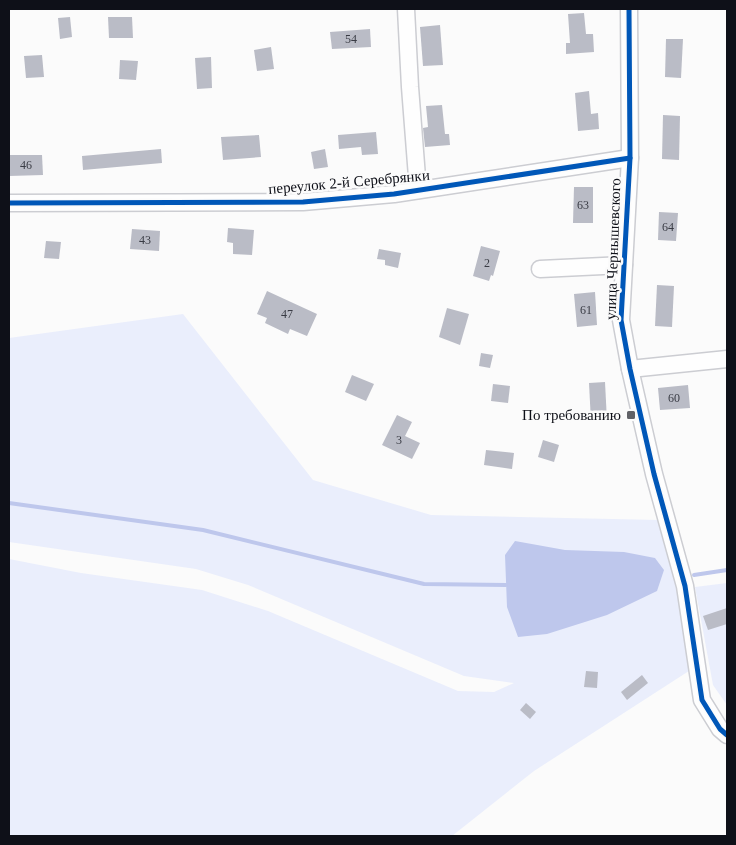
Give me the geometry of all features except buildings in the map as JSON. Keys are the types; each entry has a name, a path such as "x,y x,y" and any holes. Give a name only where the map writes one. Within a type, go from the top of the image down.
{"street":[{"path":"406,9 418,190"},
{"name":"улица Чернышевского","path":"629,9 630,158 621,320 654,474 685,586 702,700 720,729 727,735"},
{"name":"переулок 2-й Серебрянки","path":"9,203 303,202 394,194 630,158"},
{"path":"540,269 624,265"},
{"path":"630,369 727,359"}],"shaded area":[{"path":"183,314 313,480 431,515 659,520 683,613 692,669 534,771 452,836 9,836 9,559 81,573 202,590 268,611 458,691 494,692 514,683 464,676 248,585 196,569 9,542 9,338"},
{"path":"727,583 727,705 713,685 695,587"}],"water":[{"path":"515,541 565,550 624,552 655,558 664,570 657,591 607,615 547,634 518,637 507,607 505,555"}],"waterway":[{"path":"9,503 203,530 424,584 506,585"},
{"path":"694,575 727,570"}],"cycle path":[{"path":"629,9 630,158 621,320 654,474 685,586 702,700 720,729 727,735"},
{"path":"9,203 303,202 394,194 630,158"}],"place":[{"name":"По требованию","path":"631,415"}]}
